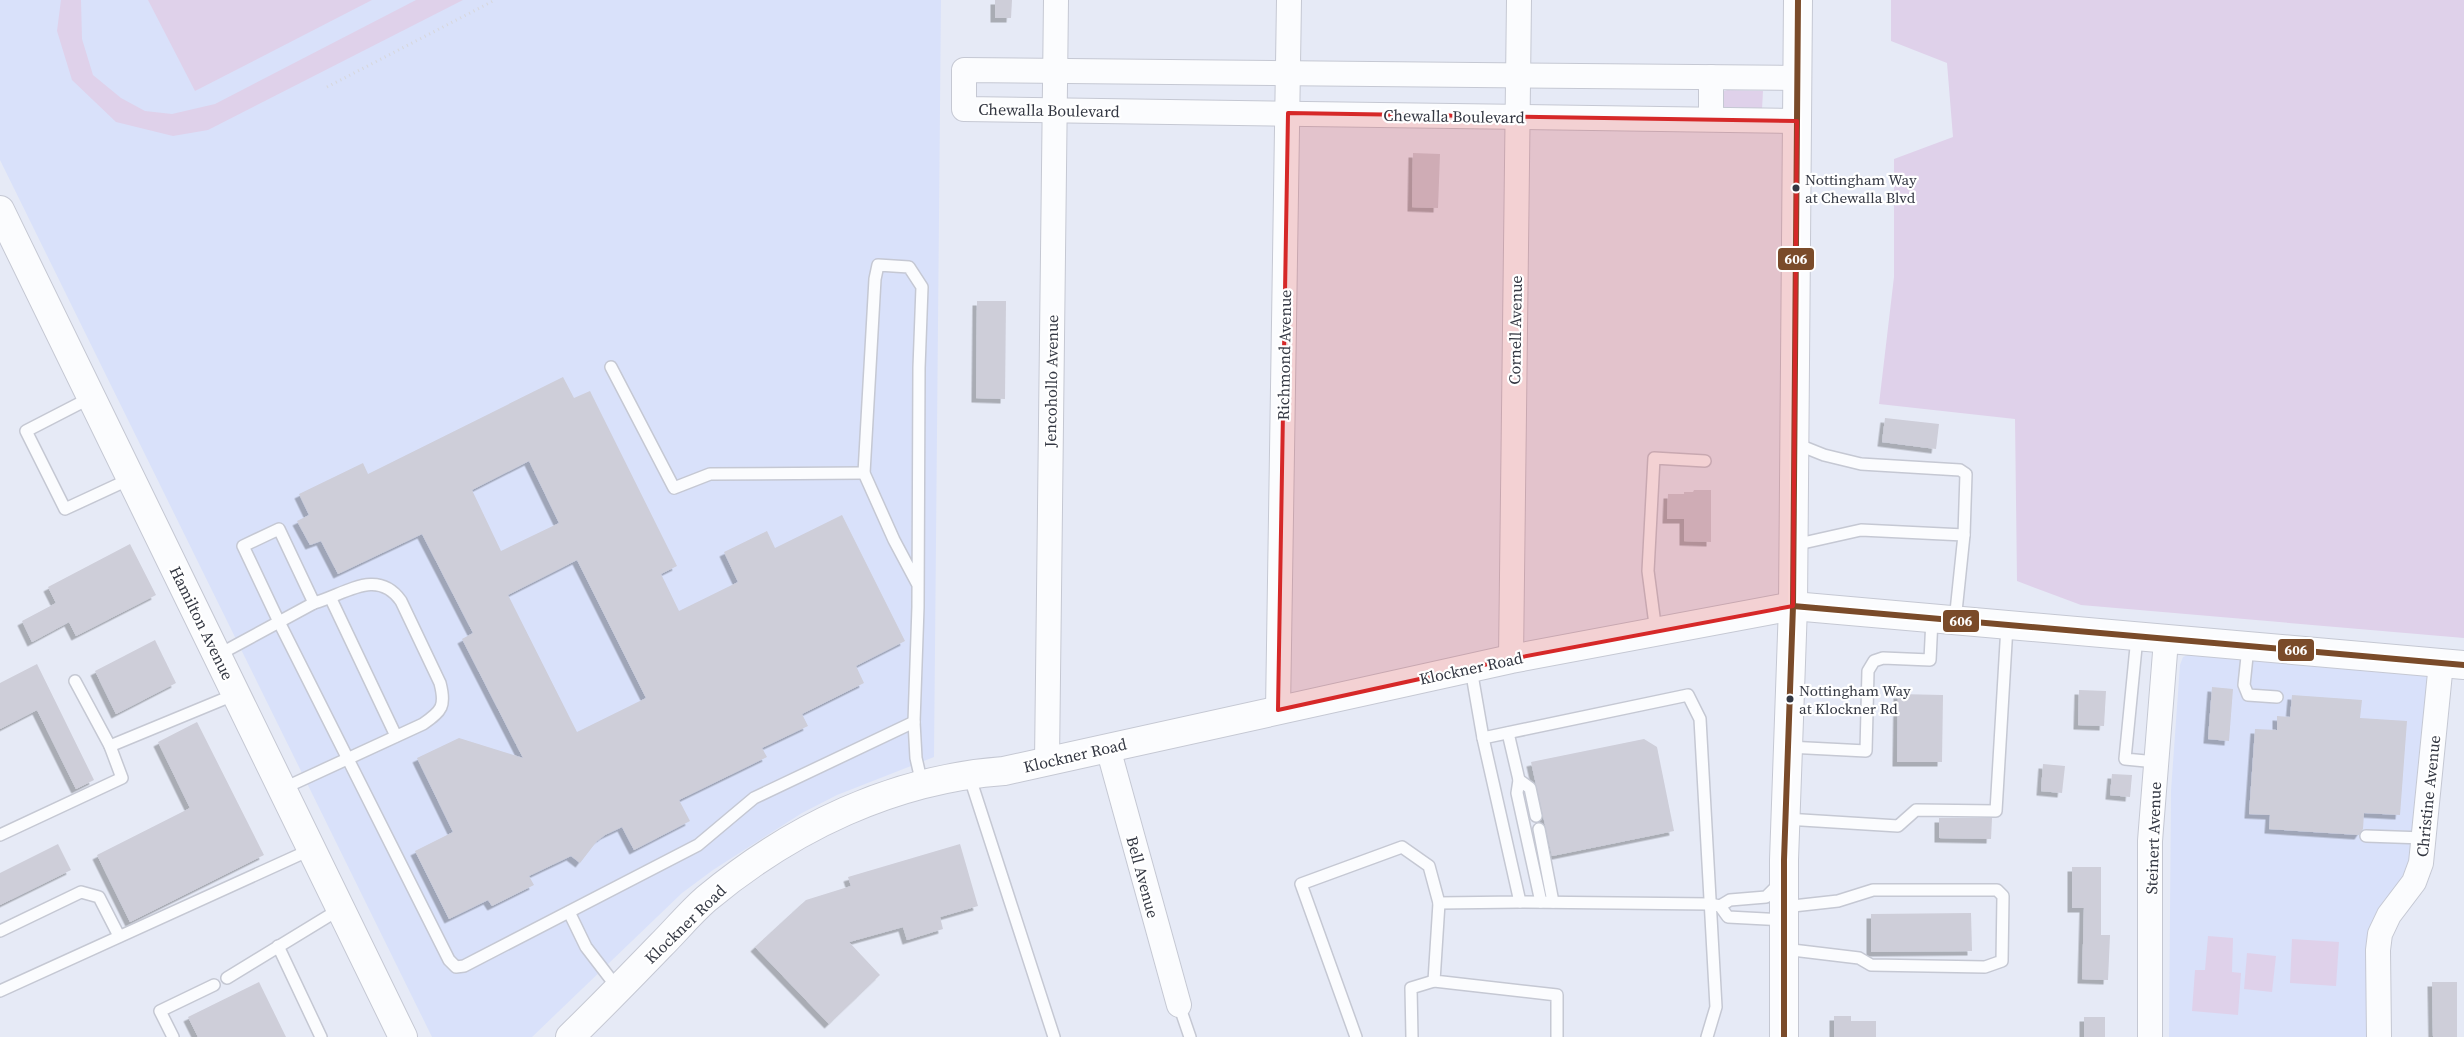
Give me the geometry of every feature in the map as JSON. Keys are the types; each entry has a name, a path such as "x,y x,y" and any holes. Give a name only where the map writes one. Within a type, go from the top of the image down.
{"main road":[{"path":"1784,1037 1784,913 1794,545 1798,0"},
{"name":"Hamilton Avenue","path":"0,210 403,1037"},
{"name":"Klockner Road","path":"570,1037 619,990 705,900 744,870 822,822 854,806 922,784 968,774 1004,771 1511,659 1793,606 2137,638 2453,664"}],"street":[{"name":"Jencohollo Avenue","path":"1046,762 1056,0"},
{"name":"Richmond Avenue","path":"1278,710 1289,0"},
{"name":"Cornell Avenue","path":"1511,659 1519,0"},
{"name":"Chewalla Boulevard","path":"1797,78 964,70 964,109 1797,121"},
{"path":"1711,77 1711,119"},
{"name":"Steinert Avenue","path":"2150,1037 2150,840 2166,640"},
{"name":"Christine Avenue","path":"2379,1037 2378,950 2380,934 2389,915 2414,882 2421,863 2453,664"},
{"name":"Bell Avenue","path":"1108,748 1179,1005"}],"lane":[{"path":"918,584 894,540 864,473 876,272 878,265 909,267 922,286 919,368 918,584 914,722 916,758 922,784"},
{"path":"611,366 674,488 710,474 864,473"},
{"path":"92,397 26,431 65,509 132,478"},
{"path":"1788,746 1866,751 1868,671 1874,661 1883,658 1930,660 1944,620 1964,536 1966,474 1960,470 1861,464 1824,455 1794,442"},
{"path":"1656,632 1648,571 1654,458 1705,461"},
{"path":"314,603 279,529 243,546 279,622 449,960 456,967 464,966 698,844 754,798 914,722"},
{"path":"1794,545 1861,530 1964,536"},
{"path":"218,655 314,603 331,599 356,586 372,585 394,591 401,601 440,683 443,696 442,707 435,716 423,724 282,789"},
{"path":"331,599 396,736"},
{"path":"1786,819 1898,826 1916,810 1996,811 2007,626"},
{"path":"2137,638 2125,759 2156,762"},
{"path":"2248,647 2244,685 2248,695 2277,697"},
{"path":"1471,669 1483,738 1520,902"},
{"path":"0,835 122,778 110,746 75,681"},
{"path":"110,746 236,694"},
{"path":"1483,738 1688,695 1700,719 1715,905 1716,1007 1707,1037"},
{"path":"1508,733 1519,780 1517,793 1547,902"},
{"path":"968,774 1054,1037"},
{"path":"1519,780 1530,788 1536,816"},
{"path":"1539,829 1547,902"},
{"path":"2366,836 2424,838"},
{"path":"1356,1037 1301,884 1402,847 1429,866 1440,903 1434,981"},
{"path":"0,991 312,850"},
{"path":"1440,903 1547,902 1715,905 1730,900 1766,897 1785,878"},
{"path":"1715,905 1728,917 1784,913 1838,901 1873,890 1997,890 2003,896 2002,961 1985,967 1871,965 1859,958 1784,949"},
{"path":"0,931 82,892 99,897 119,936"},
{"path":"226,978 340,909"},
{"path":"569,912 586,947 619,990"},
{"path":"278,946 321,1037"},
{"path":"1412,1037 1412,988 1434,981 1557,996 1557,1037"},
{"path":"173,1037 160,1011 214,985"},
{"path":"1179,1005 1190,1037"}],"path":[{"path":"327,87 495,0"}],"highlighted area":[{"path":"1288,113 1797,121 1793,606 1511,659 1278,710"}],"shaded area":[{"path":"0,0 941,0 934,757 837,795 802,813 713,870 682,893 532,1037 432,1037 0,160"},
{"path":"61,0 81,0 82,39 93,75 121,98 145,111 172,114 215,104 416,0 463,0 208,130 173,136 116,122 72,80 57,31"},
{"path":"148,0 372,0 195,91"},
{"path":"1891,0 2464,0 2464,638 2081,605 2017,581 2015,419 1879,404 1894,277 1894,159 1953,137 1947,63 1891,41"},
{"path":"1727,90 1763,91 1762,109 1722,107 1722,92"},
{"path":"2190,654 2428,675 2409,873 2384,900 2376,917 2372,1037 2169,1037 2171,791 2180,665 2183,657"},
{"path":"2208,936 2233,938 2232,972 2241,973 2238,1015 2192,1011 2195,970 2205,970"},
{"path":"2292,939 2339,942 2336,986 2290,983"},
{"path":"2247,953 2276,956 2272,992 2244,989"}],"building":[{"path":"995,0 1012,0 1011,18 995,18"},
{"path":"1413,153 1440,154 1438,208 1412,207"},
{"path":"977,301 1006,301 1005,399 976,398"},
{"path":"563,377 574,398 590,391 677,566 661,574 679,611 738,582 724,552 767,531 775,548 842,515 905,641 856,666 864,683 802,714 808,726 762,748 767,757 679,800 690,821 634,850 622,827 597,841 580,863 571,856 529,876 534,885 492,906 488,900 449,919 415,851 453,832 417,758 459,738 523,758 462,639 473,633 422,534 338,574 321,541 310,545 297,521 309,515 299,494 363,463 368,474","holes":["529,461 559,523 501,551 472,490","577,560 646,698 577,732 508,595"]},
{"path":"1885,418 1939,424 1936,449 1882,442"},
{"path":"1694,490 1711,490 1711,542 1684,541 1684,519 1667,519 1668,494 1684,494 1684,492 1693,492"},
{"path":"130,544 156,595 76,636 69,622 32,642 22,621 56,603 48,587"},
{"path":"155,640 176,683 116,714 95,671"},
{"path":"37,664 94,780 76,789 37,710 0,729 0,683"},
{"path":"2212,687 2233,689 2229,741 2208,739"},
{"path":"2079,690 2106,691 2104,726 2078,725"},
{"path":"1898,694 1943,695 1942,762 1897,762"},
{"path":"2292,695 2362,700 2360,718 2407,721 2400,815 2364,813 2363,829 2359,835 2269,829 2270,815 2249,814 2255,729 2277,730 2277,716 2290,717"},
{"path":"197,722 264,855 130,922 97,855 190,808 158,742"},
{"path":"1644,739 1657,747 1674,831 1552,856 1531,762"},
{"path":"2043,764 2065,766 2062,793 2041,791"},
{"path":"2112,774 2132,775 2130,797 2110,795"},
{"path":"1939,818 1992,818 1991,839 1939,838"},
{"path":"58,844 71,870 0,905 0,873"},
{"path":"960,844 978,906 940,917 943,929 907,940 903,927 849,942 880,975 829,1024 755,947 806,900 851,886 848,877"},
{"path":"2072,867 2101,867 2101,935 2110,935 2108,980 2082,979 2084,908 2072,908"},
{"path":"1971,913 1972,951 1871,952 1871,914"},
{"path":"259,982 286,1037 198,1037 188,1017"},
{"path":"2432,982 2457,982 2457,1037 2433,1037"},
{"path":"1834,1016 1851,1016 1851,1021 1876,1021 1876,1037 1834,1037"},
{"path":"2084,1017 2105,1017 2105,1037 2084,1037"}],"transit line":[{"name":"606","path":"1784,1037 1784,860 1793,606 1798,0"},
{"name":"606","path":"1793,606 2464,665"}],"place":[{"name":"Nottingham Way at Chewalla Blvd","path":"1796,188"},
{"name":"Nottingham Way at Klockner Rd","path":"1790,699"}]}
